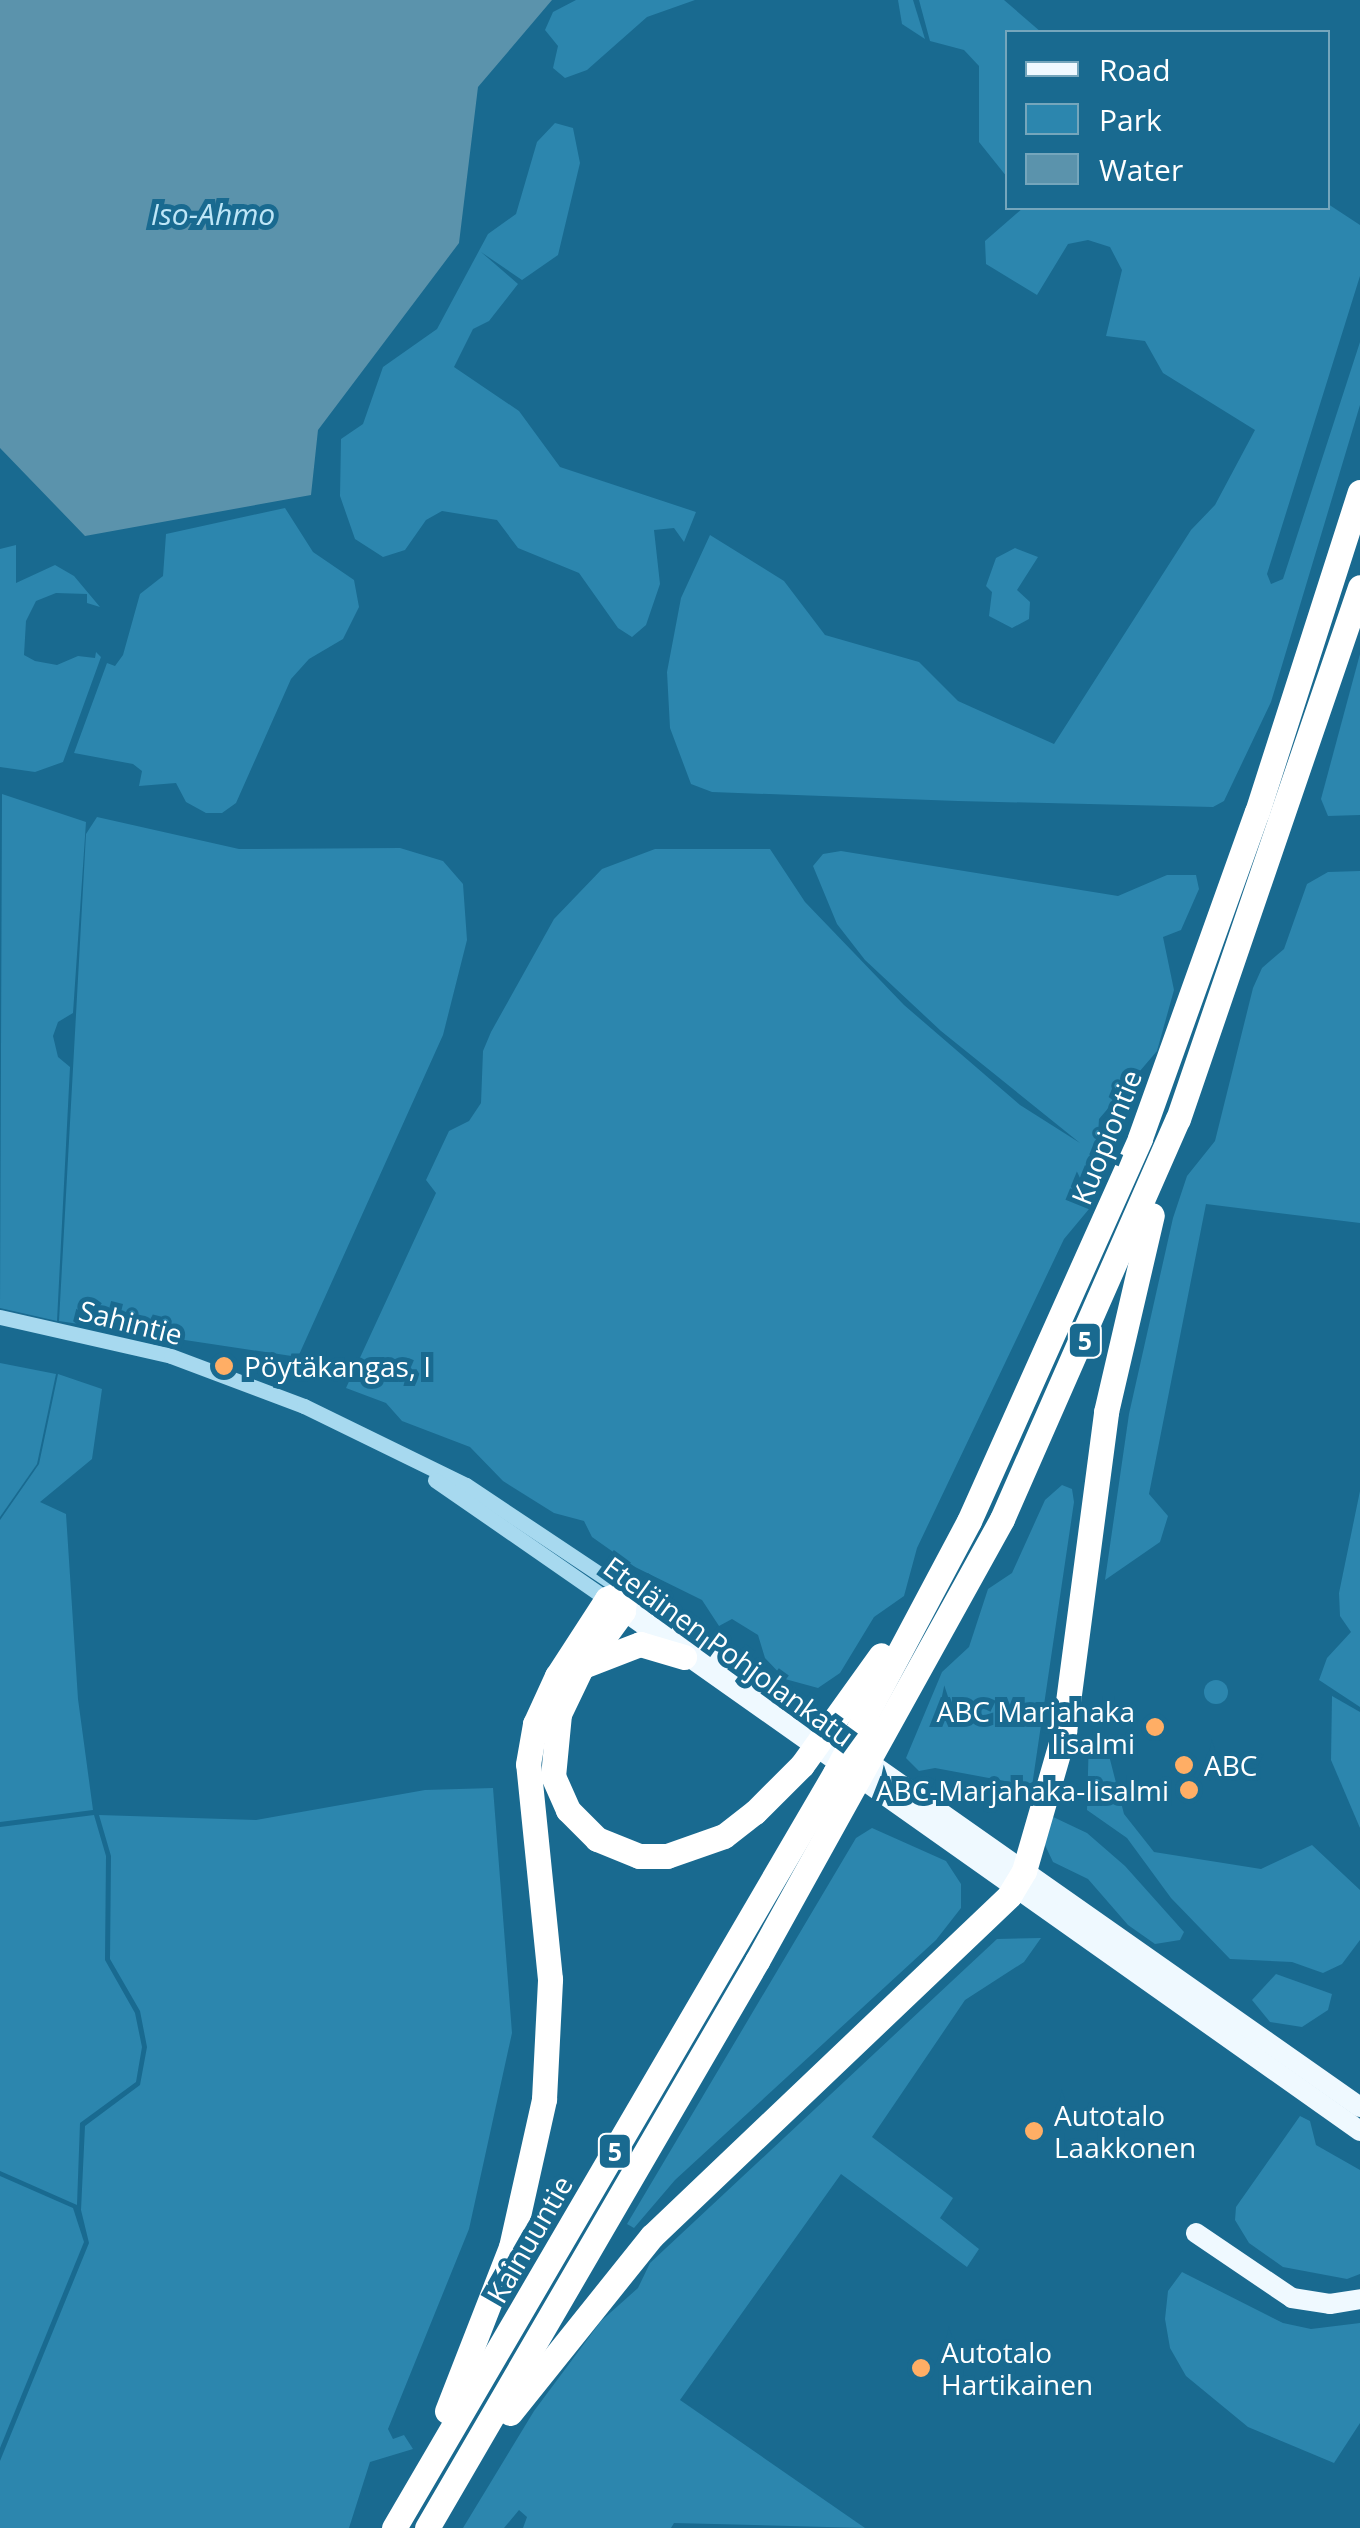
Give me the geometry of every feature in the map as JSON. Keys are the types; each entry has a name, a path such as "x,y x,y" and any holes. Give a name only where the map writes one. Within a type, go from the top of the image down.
{"highway":[{"name":"Kuopiontie","path":"846,1780 968,1521 1140,1138 1258,812 1360,492"},
{"name":"5","path":"846,1780 1002,1519 1178,1118 1289,807 1360,587"},
{"path":"430,2524 570,2332 652,2236 1019,1880 1064,1732 1115,1357 1178,1118"},
{"path":"619,1600 580,1670 552,1737 553,1776 568,1810 598,1839 639,1856 694,1850 755,1812 802,1764 968,1521"},
{"path":"412,2498 479,2336 533,2159 550,2019 530,1746 557,1676 619,1600"},
{"path":"580,1670 640,1644 684,1657"},
{"name":"Kainuuntie","path":"394,2528 846,1780"},
{"name":"Kainuuntie","path":"430,2524 846,1780"}],"main road":[{"name":"Eteläinen Pohjolankatu","path":"619,1600 684,1657 797,1723"},
{"name":"Eteläinen Pohjolankatu","path":"619,1600 1271,2055 1324,2093 1360,2131"},
{"name":"Eteläinen Pohjolankatu","path":"1324,2093 1360,2108"},
{"path":"1196,2233 1292,2298 1316,2304 1360,2299"}],"street":[{"name":"Sahintie","path":"0,1317 171,1356 304,1406"},
{"name":"Eteläinen Pohjolankatu","path":"304,1406 466,1485 619,1600"}],"green space":[{"path":"576,0 695,0 647,17 587,70 565,78 553,68 558,46 545,30 553,12"},
{"path":"898,0 913,0 925,39 902,24"},
{"path":"919,0 1004,0 1039,30 1005,30 1005,174 979,142 979,66 964,50 930,41"},
{"path":"555,123 573,128 580,163 558,255 522,280 481,252 518,284 489,321 473,329 454,367 519,411 560,467 696,512 684,542 674,528 654,530 660,584 646,625 632,637 618,628 579,573 518,548 497,520 442,511 426,520 405,550 383,557 355,539 340,496 341,439 363,424 383,367 437,329 488,234 516,214 537,142"},
{"path":"1330,205 1360,225 1360,276 1267,574 1271,584 1283,579 1360,342 1360,405 1271,702 1224,801 1213,807 958,801 712,792 691,784 670,728 667,672 681,598 710,535 784,581 825,635 919,662 958,701 1054,744 1191,530 1215,505 1255,430 1163,373 1145,341 1106,336 1122,270 1110,247 1088,240 1068,244 1037,295 986,264 985,241 1021,210 1330,210"},
{"path":"285,508 313,552 354,580 359,607 343,639 309,659 291,679 236,803 222,813 206,813 186,802 176,783 139,786 142,771 133,764 74,753 107,663 115,666 123,655 140,594 163,576 166,534"},
{"path":"16,545 16,583 55,565 74,576 100,607 87,603 87,594 56,593 36,601 26,621 24,655 35,661 57,665 78,656 95,658 96,652 101,657 63,762 35,772 0,767 0,549"},
{"path":"1015,548 1038,557 1017,590 1030,602 1029,619 1012,628 989,616 992,592 986,586 996,558"},
{"path":"1360,654 1360,815 1328,816 1321,799"},
{"path":"2,794 86,822 73,1013 58,1022 53,1036 58,1057 70,1067 57,1321 0,1308"},
{"path":"97,817 239,849 400,848 443,861 463,884 467,940 443,1035 298,1357 59,1321 86,834"},
{"path":"655,849 770,849 805,902 904,1005 1020,1105 1080,1143 941,1031 865,960 837,924 813,866 823,854 841,851 1118,896 1167,875 1196,875 1199,889 1181,930 1163,937 1174,990 1157,1051 1099,1119 1094,1203 1064,1239 917,1548 904,1596 874,1617 840,1673 818,1688 785,1679 765,1658 758,1635 732,1619 719,1626 702,1600 633,1566 592,1537 584,1521 554,1513 503,1481 470,1447 402,1421 386,1403 346,1388 436,1193 426,1180 449,1131 469,1121 481,1103 483,1051 491,1032 554,919 602,869"},
{"path":"1360,871 1360,1223 1206,1204 1149,1494 1168,1516 1160,1542 1105,1580 1129,1414 1173,1218 1187,1176 1215,1141 1253,988 1262,968 1284,949 1307,884 1328,872"},
{"path":"0,1363 56,1374 37,1464 0,1517"},
{"path":"58,1374 102,1389 92,1459 40,1502 66,1514 78,1699 93,1810 0,1822 0,1520 39,1464"},
{"path":"1062,1485 1072,1489 1074,1502 1032,1786 935,1768 919,1771 906,1758 942,1672 969,1647 988,1589 1012,1573 1045,1500"},
{"path":"1360,1491 1360,1707 1319,1680 1327,1658 1351,1632 1340,1616 1339,1593"},
{"path":"1216,1680 1225,1683 1225,1701 1216,1704 1207,1701 1204,1692 1207,1683"},
{"path":"1332,1696 1360,1712 1360,1828 1331,1760"},
{"path":"1089,1735 1104,1736 1124,1814 1154,1852 1261,1869 1312,1845 1360,1890 1360,1940 1342,1964 1323,1973 1292,1962 1230,1959 1171,1898 1127,1838 1087,1810"},
{"path":"493,1788 512,2033 469,2229 388,2429 393,2439 404,2435 413,2449 370,2462 349,2528 0,2528 0,2461 89,2243 81,2210 85,2126 140,2085 147,2047 140,2011 110,1959 111,1856 99,1815 256,1820 425,1790"},
{"path":"94,1815 106,1856 105,1960 135,2013 142,2047 136,2082 80,2123 77,2205 0,2171 0,1827"},
{"path":"1049,1815 1087,1833 1125,1866 1184,1932 1180,1940 1155,1944 1128,1925 1088,1879 1053,1862 1044,1843"},
{"path":"872,1828 946,1861 961,1884 961,1908 936,1940 675,2180 634,2228 627,2224 856,1838"},
{"path":"1041,1938 1024,1962 965,2000 872,2137 953,2198 940,2218 979,2249 967,2267 841,2174 680,2400 865,2528 674,2523 671,2528 523,2528 527,2517 519,2510 504,2528 463,2528 534,2411 601,2321 638,2288 650,2263 997,1939"},
{"path":"1276,1974 1332,1994 1328,2010 1302,2027 1270,2022 1252,2000"},
{"path":"1300,2116 1310,2121 1316,2145 1360,2170 1360,2274 1347,2279 1283,2267 1249,2243 1235,2220 1236,2207"},
{"path":"0,2176 73,2208 84,2242 0,2448"},
{"path":"1182,2272 1283,2323 1311,2329 1360,2323 1360,2423 1334,2463 1248,2427 1186,2376 1170,2348 1165,2319 1168,2291"}],"water":[{"name":"Iso-Ahmo","path":"0,0 552,0 478,87 459,243 318,430 311,495 85,536 0,448"}],"place":[{"name":"Pöytäkangas, I","path":"224,1366"},
{"name":"ABC Marjahaka Iisalmi","path":"1155,1727"},
{"name":"ABC","path":"1184,1765"},
{"name":"ABC-Marjahaka-Iisalmi","path":"1189,1790"},
{"name":"Autotalo Laakkonen","path":"1034,2131"},
{"name":"Autotalo Hartikainen","path":"921,2368"}]}
